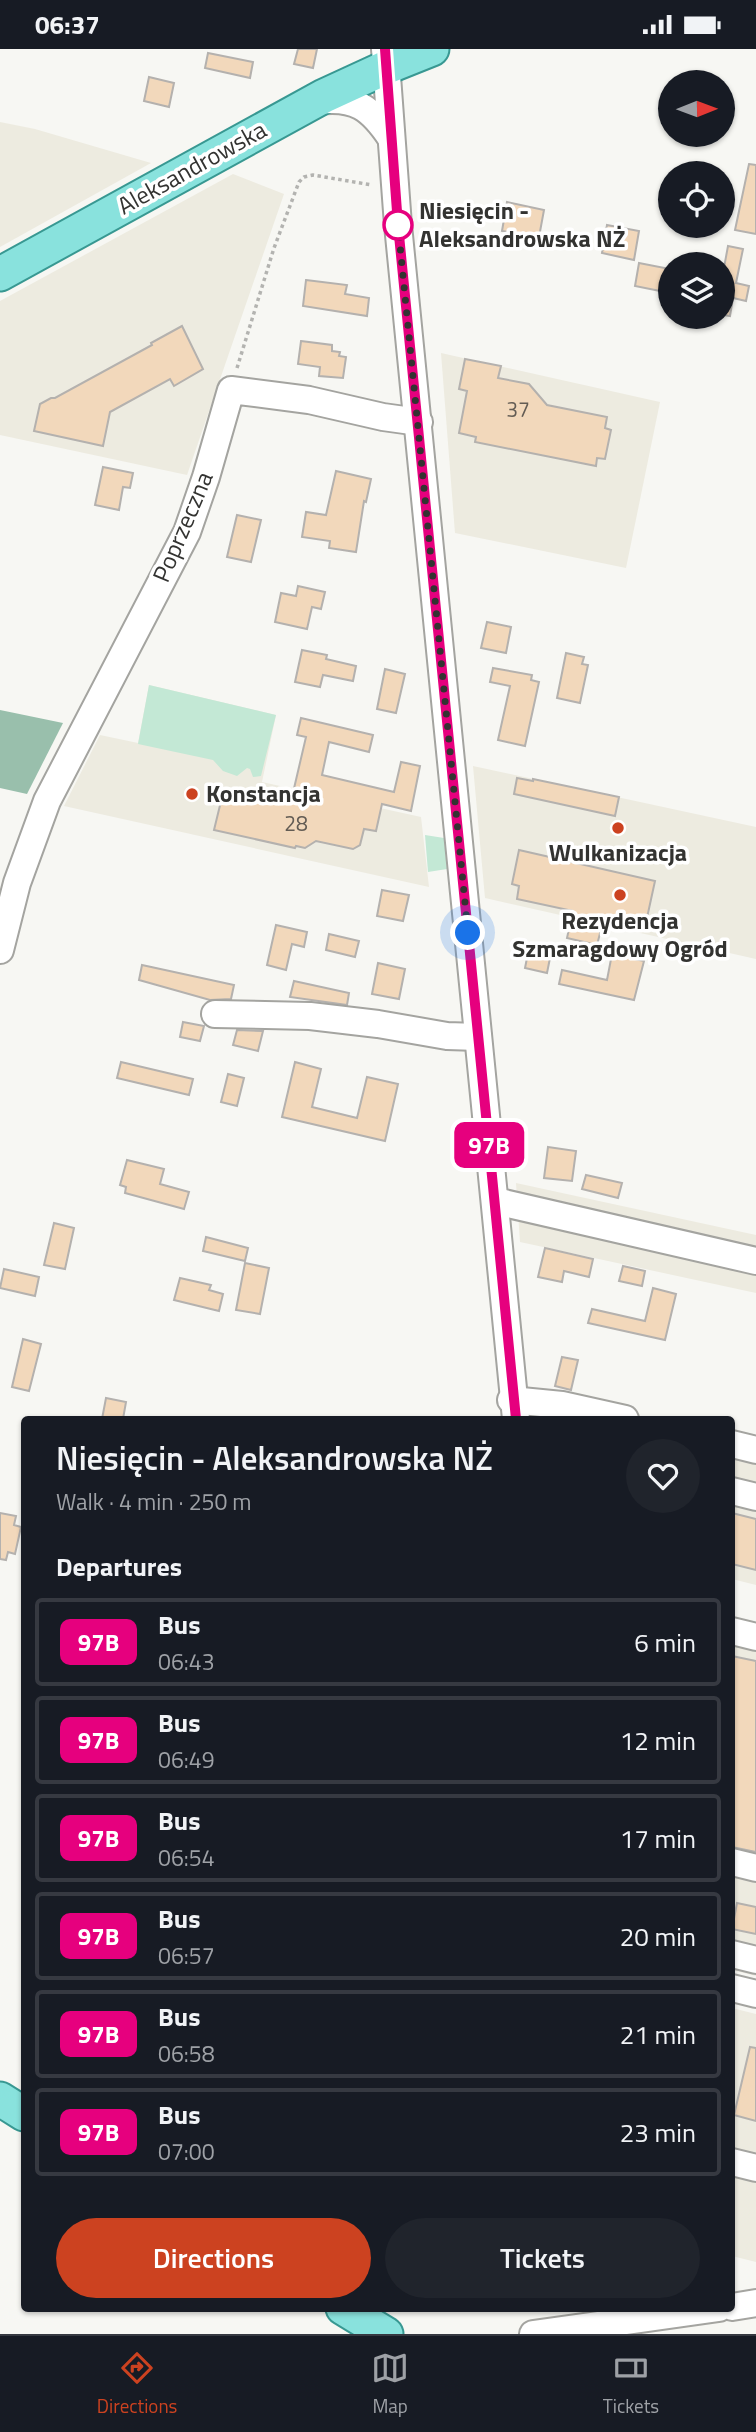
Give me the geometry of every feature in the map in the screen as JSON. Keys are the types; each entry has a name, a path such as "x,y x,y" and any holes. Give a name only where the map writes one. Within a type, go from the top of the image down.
{"main road":[{"name":"Aleksandrowska","path":"0,274 300,109 386,58 432,49"},
{"path":"0,2099 21,2112"}],"street":[{"path":"386,58 395,187 514,1407 562,1405 612,1416"},
{"path":"300,109 318,100 337,99 356,103 373,114 391,138"},
{"path":"231,390 309,400 383,417 419,422"},
{"name":"Poprzeczna","path":"0,950 17,883 47,801 187,532 231,390"},
{"path":"215,1014 310,1016 447,1036 478,1037"},
{"path":"495,1201 756,1261"},
{"path":"735,1445 756,1450"},
{"path":"735,1493 756,1497"},
{"path":"735,1632 756,1637"},
{"path":"735,1863 756,1868"},
{"path":"735,1955 756,1960"},
{"path":"735,1989 756,1994"},
{"path":"735,2163 756,2168"},
{"path":"735,2306 756,2303"},
{"path":"533,2334 690,2312"}],"path":[{"path":"231,390 274,248 299,182 304,177 313,175 395,187"}],"shaded area":[{"path":"0,122 35,129 151,163 0,247"},
{"path":"233,174 284,194 187,475 0,435 0,301"},
{"path":"441,353 660,402 626,568 455,533"},
{"name":"Konstancja","path":"149,685 276,715 262,782 421,817 429,887 64,806 100,735 138,743"},
{"path":"473,766 756,827 756,959 485,898"},
{"path":"516,1183 756,1235 756,1293 520,1242"},
{"path":"735,1454 756,1458 756,1585 735,1580"},
{"path":"735,1619 756,1624 756,1976 735,1971"},
{"path":"735,2009 756,2014 756,2158 735,2153"},
{"path":"735,2171 756,2176 756,2262 735,2257"}],"green space":[{"path":"149,685 276,715 261,776 253,777 247,768 237,776 223,771 213,760 138,744"},
{"path":"0,710 63,723 27,794 0,788"},
{"path":"425,835 444,838 447,869 428,872"}],"building":[{"path":"298,49 317,49 313,68 294,64"},
{"path":"208,53 253,62 250,78 205,68"},
{"path":"149,77 174,83 169,107 144,101"},
{"path":"749,164 756,165 756,234 735,230"},
{"path":"507,202 544,210 539,237 502,231"},
{"path":"607,225 639,231 634,260 602,253"},
{"path":"728,246 743,249 736,283 749,286 746,301 735,298 735,252 727,252"},
{"path":"639,263 658,267 658,291 635,286"},
{"path":"306,280 347,285 345,294 369,298 367,316 303,306"},
{"path":"182,326 203,369 174,386 170,379 110,412 103,446 34,431 40,404 152,345 151,343"},
{"path":"301,341 332,345 332,351 340,352 339,356 346,357 343,378 319,376 320,367 298,364"},
{"path":"465,359 501,366 498,378 529,384 547,405 607,417 605,428 611,430 605,459 597,458 596,466 475,442 476,437 459,433 467,391 459,389"},
{"path":"103,467 133,473 130,488 123,487 119,510 95,505"},
{"path":"336,471 371,479 366,502 364,501 356,552 329,548 330,541 302,537 306,512 326,515"},
{"path":"237,515 261,520 251,562 227,557"},
{"path":"298,586 325,592 321,609 312,607 307,629 275,622 281,593 296,596"},
{"path":"487,622 511,627 506,653 481,648"},
{"path":"302,650 327,655 326,659 356,666 353,681 323,675 320,687 295,682"},
{"path":"566,653 584,657 582,664 588,665 580,703 557,698"},
{"path":"493,668 532,675 531,680 539,682 525,746 498,740 510,686 490,682"},
{"path":"385,669 405,674 396,713 377,709"},
{"path":"301,718 373,735 369,752 329,742 322,775 394,792 401,762 420,766 411,811 382,804 376,831 364,829 360,845 353,849 316,841 305,848 295,848 214,830 223,793 257,801 260,790 292,797 306,737 297,735"},
{"path":"517,778 619,797 615,816 514,794"},
{"name":"Rezydencja Szmaragdowy Ogród","path":"519,850 655,881 645,927 604,918 597,945 567,938 573,911 517,899 519,886 512,884"},
{"path":"382,890 409,895 403,921 377,916"},
{"path":"276,925 307,932 304,947 292,944 286,970 267,965"},
{"path":"329,934 359,941 355,957 326,950"},
{"path":"530,943 552,948 547,973 525,968"},
{"path":"612,954 644,961 634,1000 559,984 562,970 607,980"},
{"path":"378,963 405,969 399,999 372,994"},
{"path":"142,965 234,985 231,999 210,1000 139,980"},
{"path":"294,981 349,993 347,1005 290,997"},
{"path":"183,1022 204,1026 200,1041 180,1037"},
{"path":"237,1030 263,1031 258,1051 233,1045"},
{"path":"121,1062 193,1079 189,1095 117,1078"},
{"path":"295,1062 321,1069 312,1107 357,1118 367,1077 398,1084 385,1141 282,1117"},
{"path":"228,1074 244,1078 237,1106 221,1102"},
{"path":"548,1147 576,1151 572,1181 544,1178"},
{"path":"127,1160 164,1169 160,1184 189,1192 184,1209 125,1193 126,1187 120,1185"},
{"path":"586,1175 622,1183 618,1198 582,1189"},
{"path":"54,1223 74,1228 65,1269 44,1265"},
{"path":"206,1237 248,1248 245,1261 203,1251"},
{"path":"545,1248 593,1259 589,1277 564,1271 562,1282 538,1277"},
{"path":"245,1263 269,1268 260,1314 236,1310"},
{"path":"623,1266 645,1271 642,1286 619,1281"},
{"path":"4,1269 39,1277 35,1296 0,1288"},
{"path":"180,1278 211,1285 209,1290 223,1294 219,1311 174,1300"},
{"path":"653,1288 676,1294 665,1340 588,1323 592,1309 645,1321"},
{"path":"23,1339 41,1344 29,1391 12,1387"},
{"path":"562,1357 578,1360 571,1390 555,1386"},
{"path":"106,1398 126,1402 124,1416 103,1416"},
{"path":"0,1513 16,1516 14,1525 21,1527 15,1554 8,1552 6,1560 0,1559"},
{"path":"735,1514 756,1519 756,1570 735,1565"},
{"path":"735,1657 756,1661 756,1852 735,1848"},
{"path":"737,1903 756,1907 756,1934 735,1930"},
{"path":"750,2047 756,2048 756,2121 735,2115"}],"bus line":[{"name":"97B","path":"385,49 398,225 516,1416"}],"place":[{"name":"Niesięcin - Aleksandrowska NŻ","path":"398,225"},
{"name":"Konstancja","path":"192,794"},
{"name":"Wulkanizacja","path":"618,828"},
{"name":"Rezydencja Szmaragdowy Ogród","path":"620,895"}],"route":[{"path":"398,225 468,933"}]}
